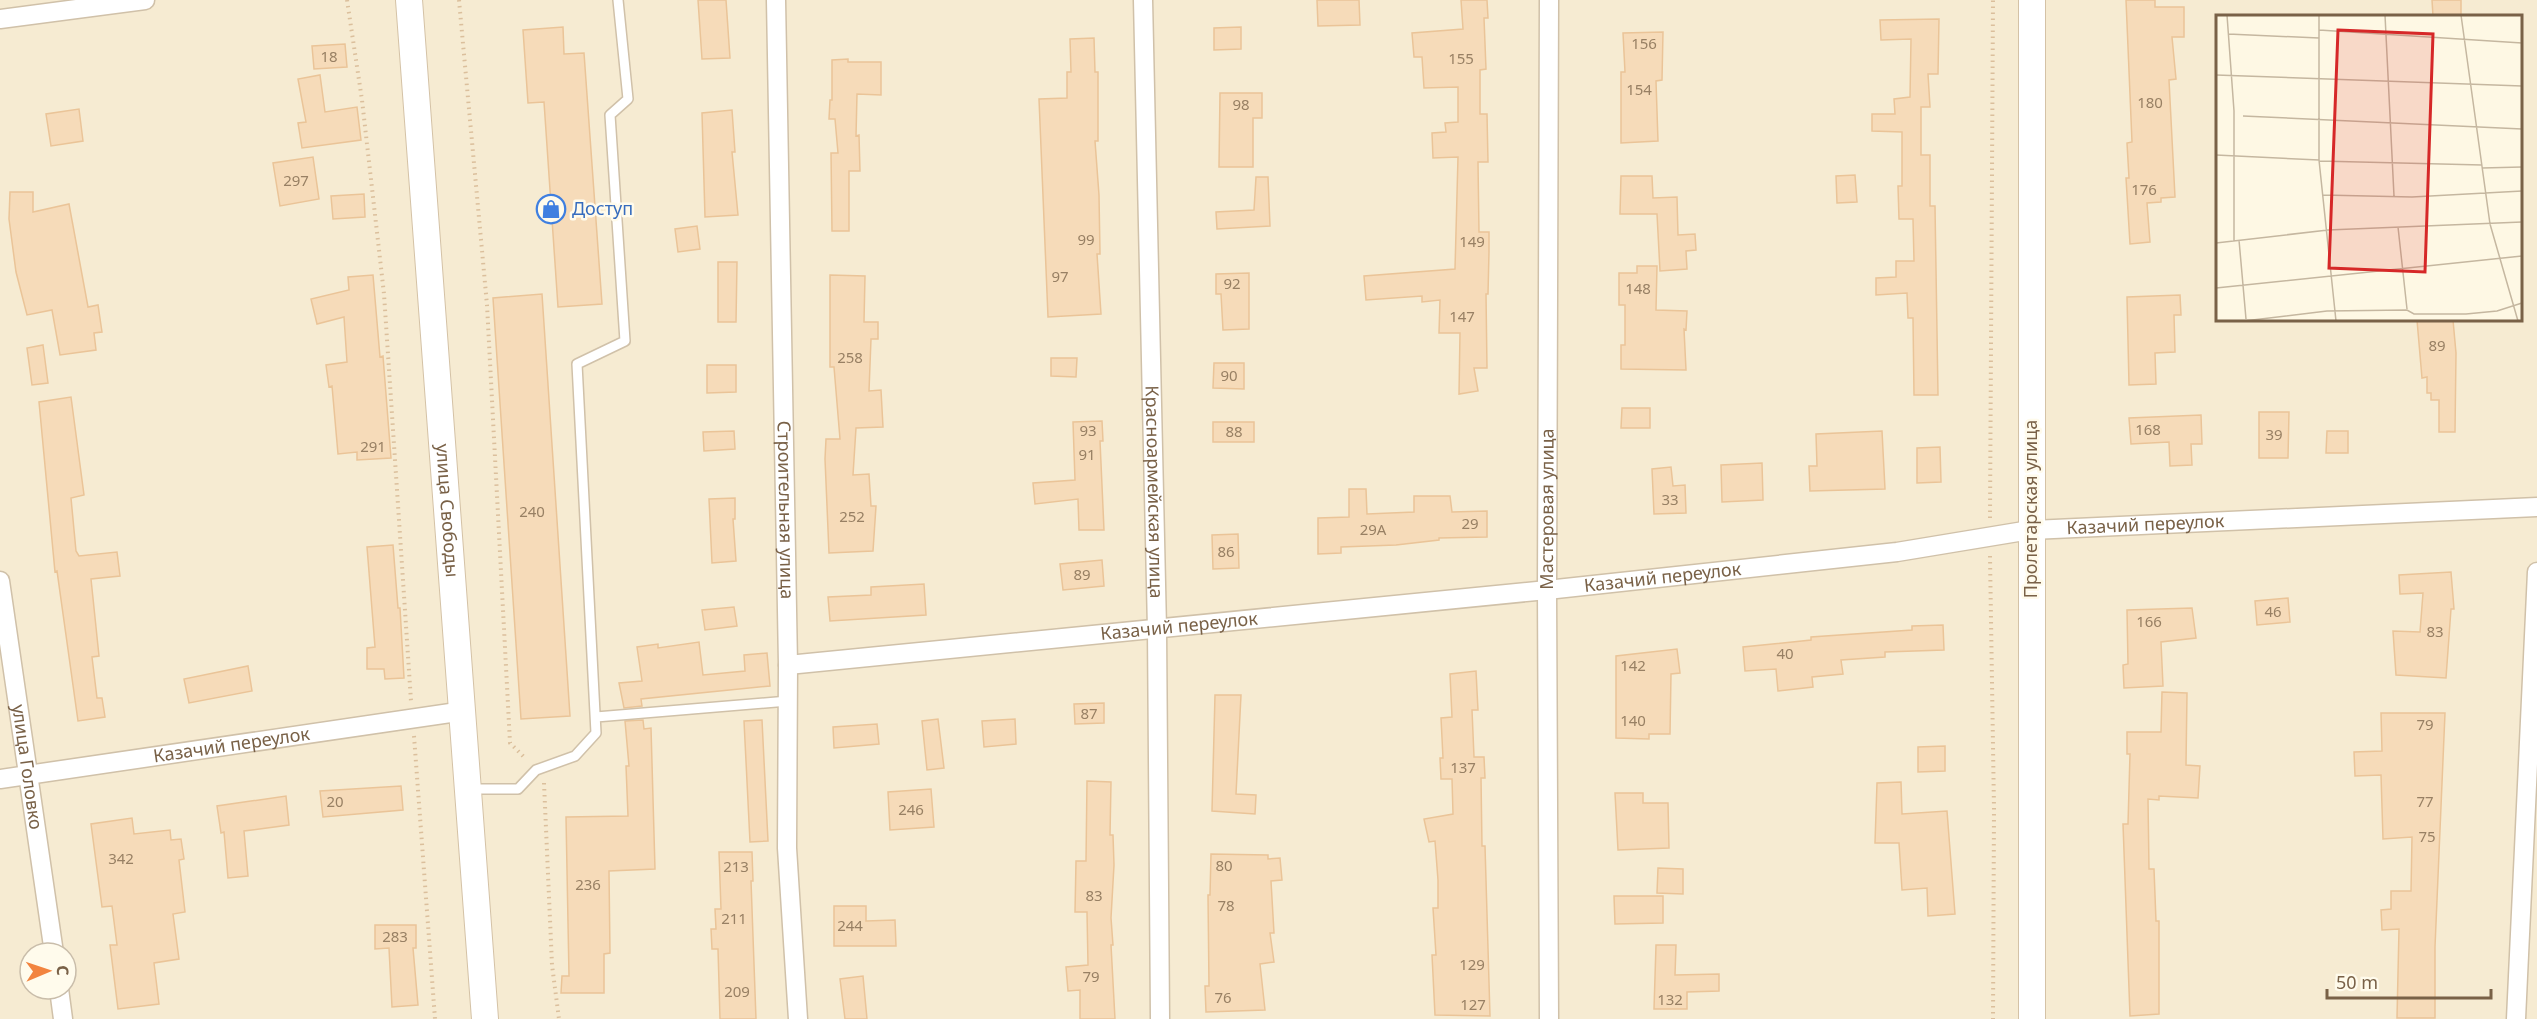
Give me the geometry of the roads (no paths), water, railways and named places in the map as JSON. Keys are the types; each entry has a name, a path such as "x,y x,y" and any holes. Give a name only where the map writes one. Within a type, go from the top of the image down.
{"main road":[{"name":"улица Свободы","path":"409,0 470,789 485,1019"},
{"name":"Пролетарская улица","path":"2032,0 2030,530 2032,1019"}],"street":[{"path":"0,19 145,0"},
{"name":"Строительная улица","path":"776,0 788,665 788,848 798,1019"},
{"name":"Красноармейская улица","path":"1143,0 1157,630 1160,1019"},
{"name":"Мастеровая улица","path":"1549,0 1546,590 1549,1019"},
{"name":"Казачий переулок","path":"788,665 1157,630 1897,552 2030,530 2537,507"},
{"path":"2516,1019 2537,572"},
{"name":"улица Головко","path":"0,581 52,941"},
{"name":"Казачий переулок","path":"0,779 464,711"},
{"path":"60,1001 63,1019"}],"lane":[{"path":"470,789 518,789 536,770 575,756 597,733 577,364 625,341 610,115 628,99 618,0"},
{"path":"596,717 788,701"}],"place":[{"name":"Доступ","path":"551,209"}]}
